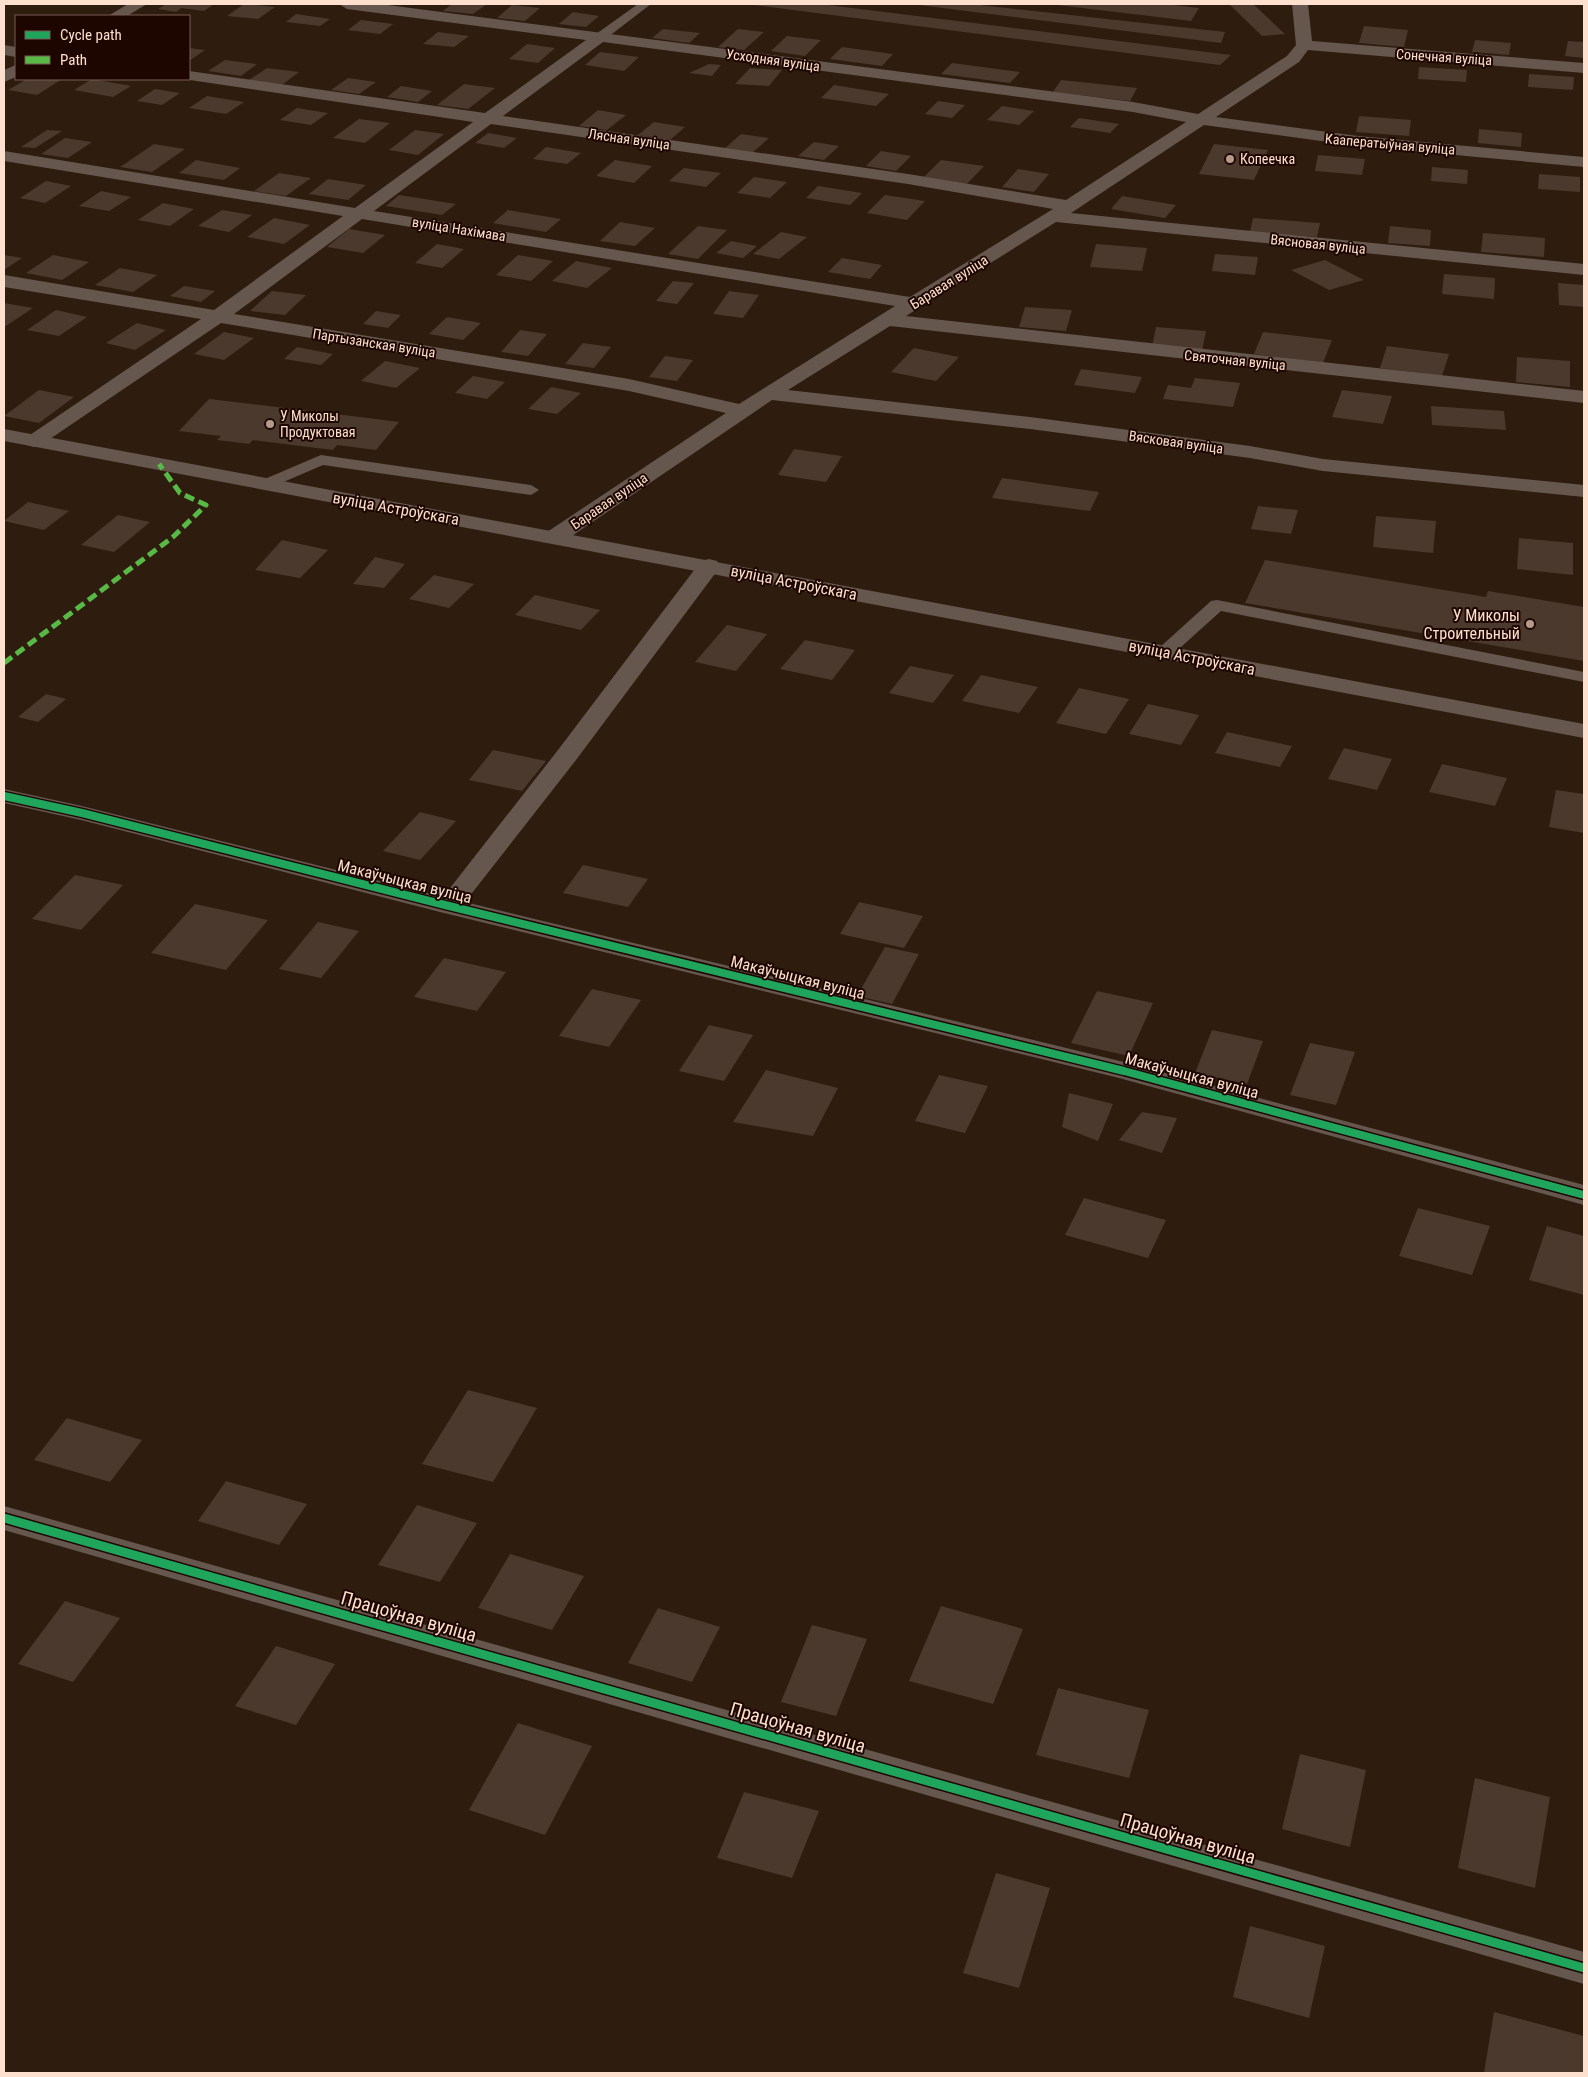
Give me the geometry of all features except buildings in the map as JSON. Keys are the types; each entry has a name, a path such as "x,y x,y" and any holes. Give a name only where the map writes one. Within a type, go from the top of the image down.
{"street":[{"path":"118,15 139,4"},
{"name":"Усходняя вуліца","path":"348,4 1133,107 1197,121"},
{"path":"1300,4 1304,45"},
{"path":"34,441 217,317 485,119 600,37"},
{"name":"Сонечная вуліца","path":"1304,45 1584,68"},
{"name":"Баравая вуліца","path":"555,537 768,394 915,304 1069,206 1293,59 1304,45"},
{"path":"4,77 15,71"},
{"name":"Лясная вуліца","path":"190,76 908,179 1069,206"},
{"name":"Кааператыўная вуліца","path":"1197,121 1326,139 1584,162"},
{"name":"вуліца Нахімава","path":"4,156 915,304"},
{"name":"Вясновая вуліца","path":"1052,216 1584,270"},
{"name":"Партызанская вуліца","path":"4,282 629,385 743,411"},
{"name":"Святочная вуліца","path":"887,320 1584,397"},
{"name":"Вясковая вуліца","path":"768,394 1030,423 1250,452 1323,465 1584,491"},
{"name":"вуліца Астроўскага","path":"4,435 1584,731"},
{"path":"449,906 567,755 709,566"},
{"name":"Макаўчыцкая вуліца","path":"4,796 82,813 449,906 1124,1071 1584,1195"},
{"name":"Працоўная вуліца","path":"4,1518 1584,1968"}],"lane":[{"path":"600,37 645,4"},
{"path":"266,484 321,460 531,490"},
{"path":"1165,652 1218,605 1584,677"}],"marked path":[{"path":"4,663 173,537 206,505 180,493 159,464"}],"cycle path":[{"path":"4,796 82,813 449,906 1124,1071 1584,1195"},
{"path":"4,1518 1584,1968"}],"place":[{"name":"Копеечка","path":"1230,159"},
{"name":"У Миколы Продуктовая","path":"270,424"},
{"name":"У Миколы Строительный","path":"1530,624"}]}
